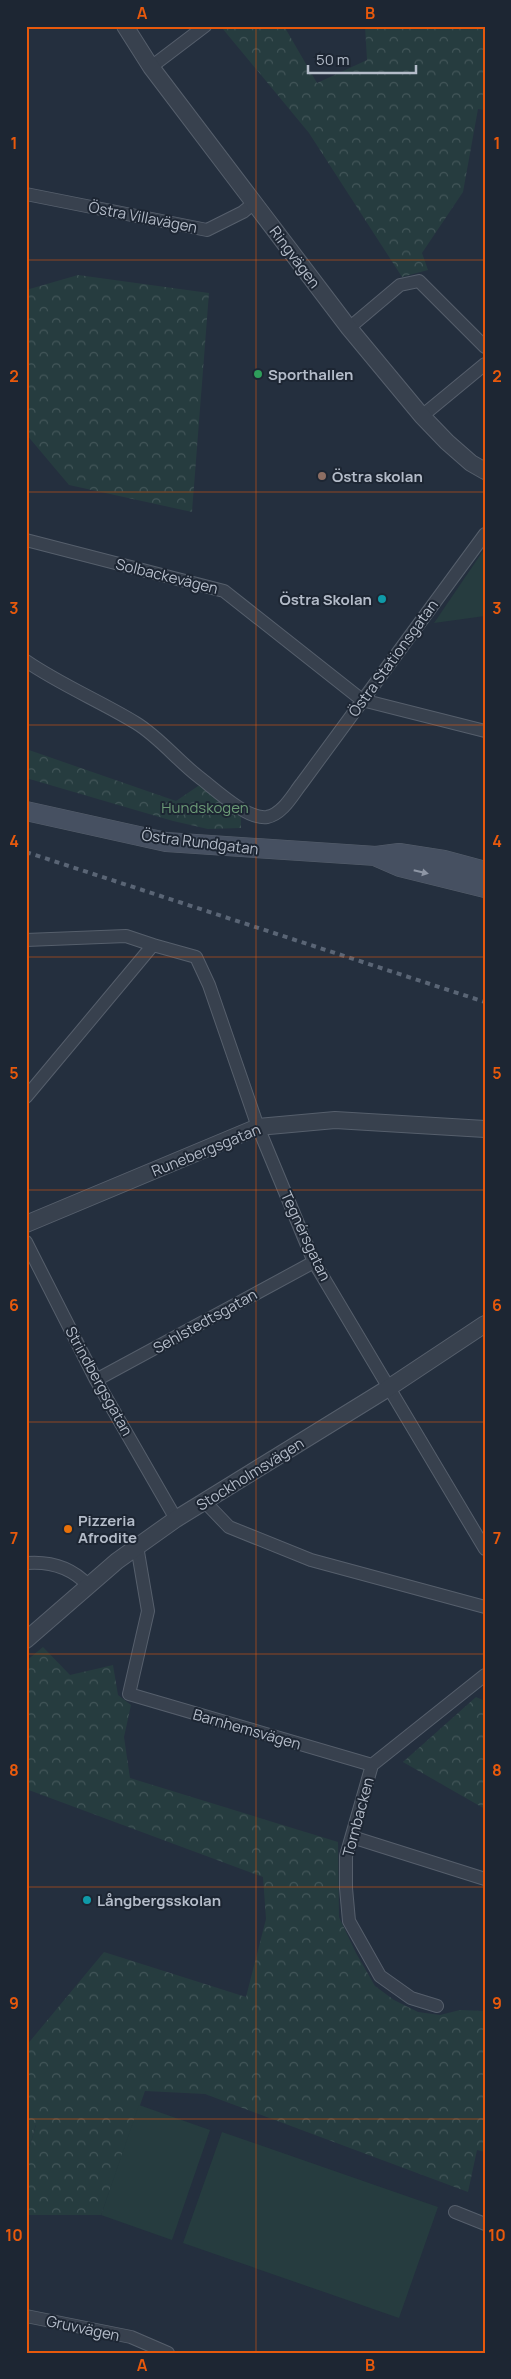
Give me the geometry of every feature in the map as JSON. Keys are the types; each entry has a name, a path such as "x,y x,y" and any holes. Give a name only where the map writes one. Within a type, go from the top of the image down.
{"main road":[{"name":"Östra Rundgatan","path":"26,811 166,842 239,849 376,856 399,853 444,860 485,871"},
{"name":"Östra Rundgatan","path":"376,856 400,867 485,888"}],"street":[{"name":"Ringvägen","path":"124,26 151,67 348,328 422,416 471,463 485,471"},
{"path":"151,67 206,26"},
{"name":"Östra Villavägen","path":"26,194 207,230 243,212 254,203"},
{"path":"348,328 400,285 419,281 485,347"},
{"path":"422,416 485,364"},
{"name":"Östra Stationsgatan","path":"26,661 46,675 137,724 185,766 250,814 267,817 278,812 302,783 485,534"},
{"name":"Solbackevägen","path":"26,540 224,591 362,700"},
{"path":"362,700 485,731"},
{"path":"26,940 126,936 154,945 26,1097"},
{"name":"Tegnérsgatan","path":"154,945 196,957 209,985 258,1127 314,1262 485,1549"},
{"name":"Runebergsgatan","path":"26,1224 258,1127 335,1120 485,1129"},
{"name":"Strindbergsgatan","path":"26,1242 96,1380 176,1518"},
{"name":"Sehlstedtsgatan","path":"96,1380 314,1262"},
{"name":"Stockholmsvägen","path":"26,1640 88,1585 176,1518 390,1387 485,1324"},
{"path":"205,1502 229,1527 311,1560 485,1607"},
{"name":"Barnhemsvägen","path":"137,1546 148,1611 129,1694 372,1765"},
{"path":"26,1563 40,1562 65,1567 88,1585"},
{"path":"372,1765 485,1675"},
{"name":"Tornbacken","path":"372,1765 346,1856 349,1921 380,1976 411,1998 437,2006"},
{"path":"352,1837 485,1879"},
{"path":"454,2212 485,2224"},
{"name":"Gruvvägen","path":"26,2316 131,2338 168,2353"}],"green space":[{"path":"224,26 284,26 317,83 367,60 365,26 485,26 485,110 478,109 463,192 422,253 428,270 402,277 309,133 222,28"},
{"path":"78,275 209,293 192,512 69,485 26,434 26,290"},
{"path":"485,548 485,616 434,623"},
{"name":"Hundskogen","path":"26,749 176,801 204,782 241,804 241,828 208,829 173,821 26,778"},
{"path":"43,1647 70,1675 113,1665 118,1695 131,1705 124,1737 130,1778 338,1842 339,1917 356,1953 375,1986 394,2000 418,2012 440,2015 460,2010 485,2011 485,2152 477,2150 468,2192 205,2094 145,2091 101,2215 26,2215 26,2160 36,2125 26,2122 26,2046 104,1952 246,1997 266,1919 263,1877 26,1789 26,1661"},
{"path":"476,1697 485,1701 485,1809 403,1762"},
{"path":"139,2105 210,2130 172,2240 101,2215"},
{"path":"26,2122 36,2124 26,2160"},
{"path":"222,2132 438,2207 399,2318 183,2243"}],"railway":[{"path":"26,852 485,1002"}],"place":[{"name":"Sporthallen","path":"258,374"},
{"name":"Östra skolan","path":"322,476"},
{"name":"Östra Skolan","path":"382,599"},
{"name":"Pizzeria Afrodite","path":"68,1529"},
{"name":"Långbergsskolan","path":"87,1900"}]}
